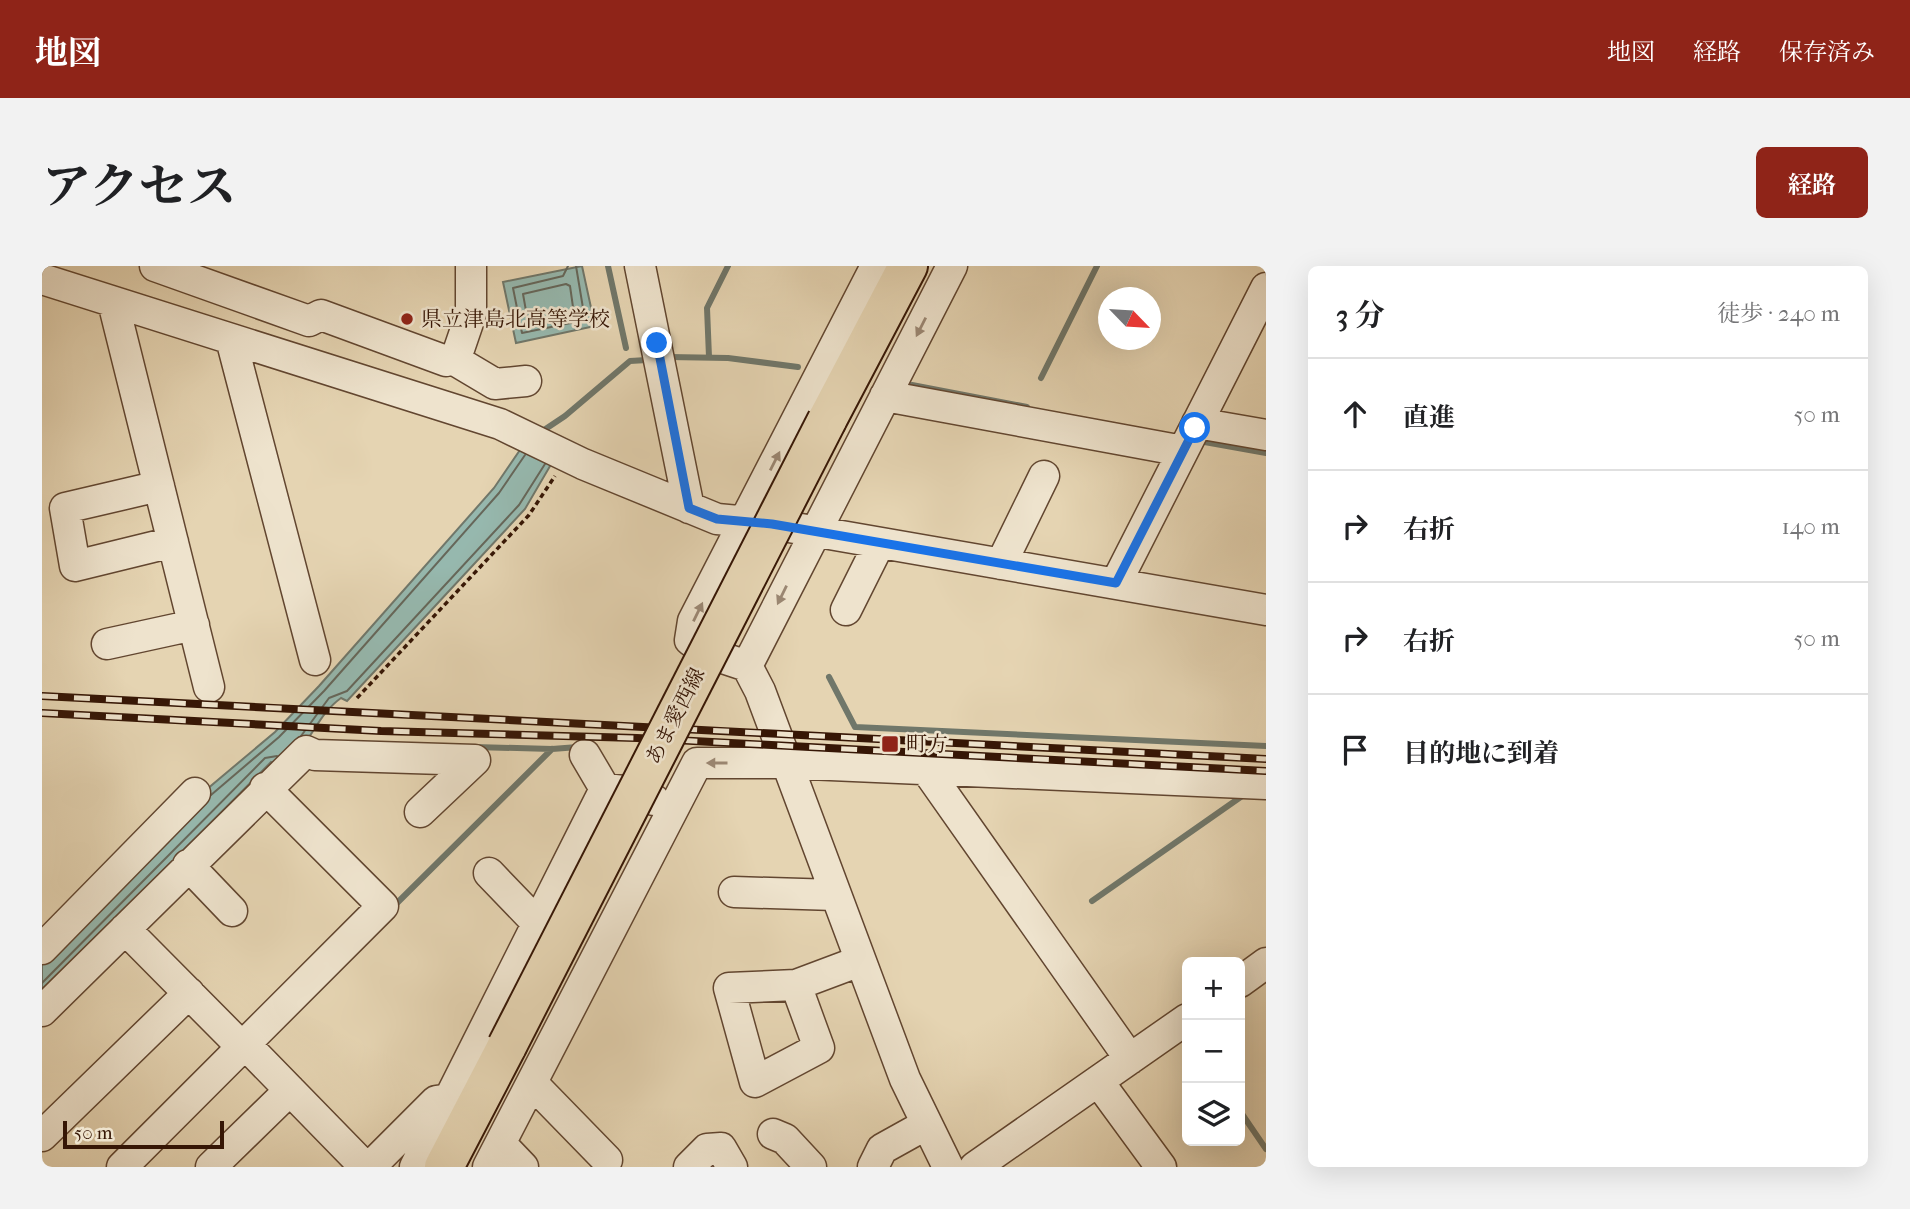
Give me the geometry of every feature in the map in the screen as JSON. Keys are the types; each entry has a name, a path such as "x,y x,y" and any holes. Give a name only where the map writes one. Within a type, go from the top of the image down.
{"main road":[{"name":"あま愛西線","path":"444,1167 908,266"}],"street":[{"path":"155,266 309,321 321,315 446,361 455,360 495,384 526,381"},
{"path":"455,360 471,314 471,266"},
{"path":"640,266 689,508"},
{"path":"876,266 693,621 690,640 708,653 747,666 760,691 905,1079 948,1167"},
{"path":"747,666 812,534 952,266"},
{"path":"42,279 500,424 562,454 717,519 744,521 1266,610"},
{"path":"1116,583 1266,288"},
{"path":"113,302 209,687"},
{"path":"232,339 315,660"},
{"path":"885,396 1191,437 1266,435"},
{"path":"1002,564 1044,476"},
{"path":"159,486 65,508 75,566 173,542"},
{"path":"846,610 879,544"},
{"path":"107,644 194,625"},
{"path":"42,1011 265,788 306,751 315,755 475,760 420,812"},
{"path":"585,755 605,789"},
{"path":"523,1167 494,1155 697,763 785,763 1266,784"},
{"path":"926,769 1130,1059"},
{"path":"122,1167 383,906 265,788"},
{"path":"605,789 643,793 671,813"},
{"path":"415,1167 605,789"},
{"path":"42,949 195,793"},
{"path":"188,865 232,911"},
{"path":"489,873 542,915 607,937"},
{"path":"734,892 835,895"},
{"path":"125,929 370,1167 436,1101 450,1098"},
{"path":"796,985 860,961"},
{"path":"1245,978 1266,963"},
{"path":"42,1136 189,993"},
{"path":"975,1167 1186,1020"},
{"path":"1098,1081 1161,1167"},
{"path":"532,1083 607,1160"},
{"path":"211,1167 289,1090"},
{"path":"873,1167 882,1149 927,1124"},
{"path":"773,1134 785,1139 811,1167"},
{"path":"689,1167 707,1149 721,1148 732,1167"}],"path":[{"path":"357,698 529,514 556,474 562,454"}],"water":[{"path":"582,266 595,326 516,343 503,282"},
{"path":"522,447 553,461 525,509 347,701 341,698 330,708 299,749 278,765 271,762 42,993 42,953 200,795 275,732 319,686 494,488"}],"waterway":[{"path":"608,266 626,348"},
{"path":"709,357 707,308 728,266"},
{"path":"1041,378 1097,266"},
{"path":"669,357 728,358 798,367"},
{"path":"538,434 565,416 630,361 647,360"},
{"path":"912,385 1027,407"},
{"path":"1199,441 1266,453"},
{"path":"829,677 855,727 1266,746"},
{"path":"474,747 578,747"},
{"path":"392,908 552,749"},
{"path":"1092,901 1245,794"},
{"path":"1245,1118 1266,1149"}],"railway":[{"path":"42,696 1266,759"},
{"path":"42,713 381,731 637,738 1266,771"}],"place":[{"name":"県立津島北高等学校","path":"407,319"},
{"name":"町方","path":"890,744"}],"route":[{"path":"657,343 689,508 717,519 772,524 812,534 1116,583 1195,428"}]}
